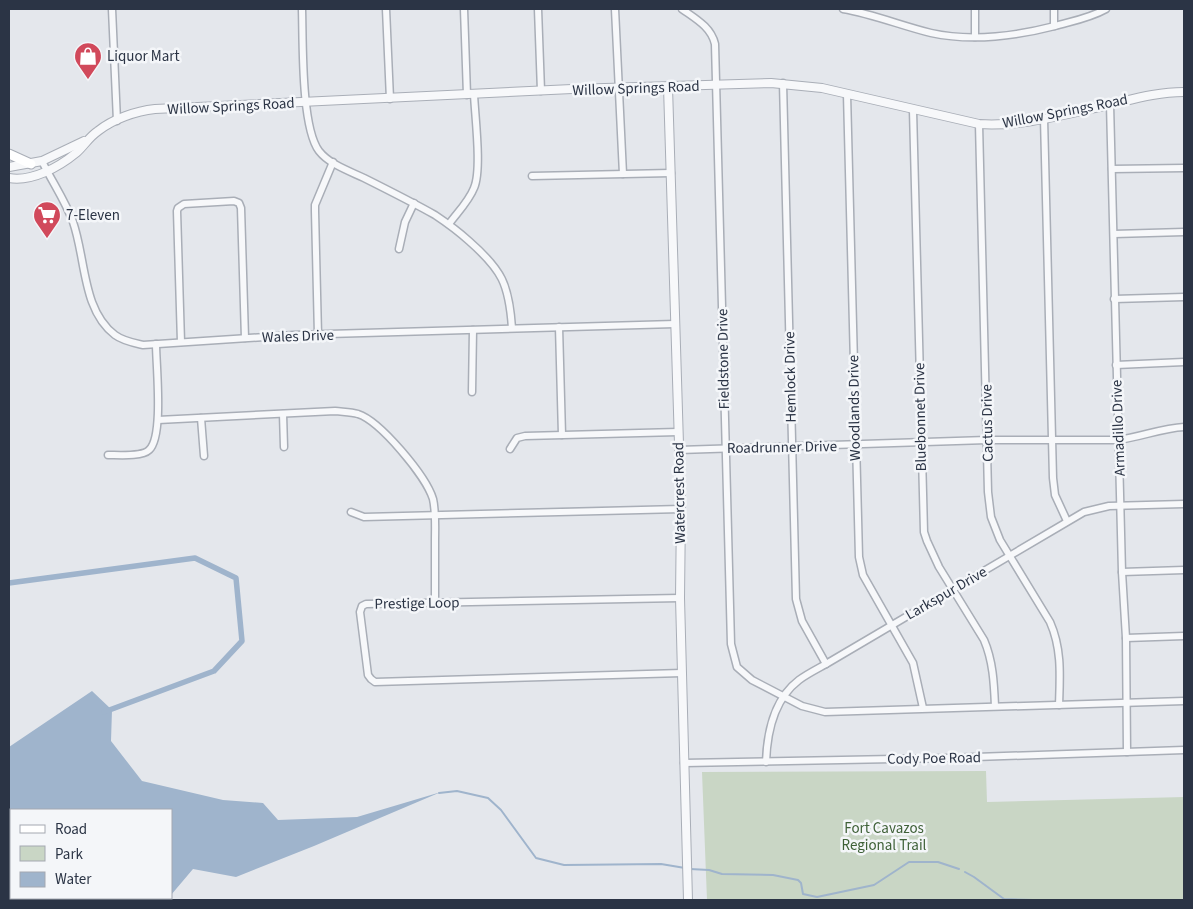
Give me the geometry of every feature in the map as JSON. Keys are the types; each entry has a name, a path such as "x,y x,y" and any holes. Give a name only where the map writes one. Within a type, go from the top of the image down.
{"main road":[{"path":"9,154 31,164"}],"street":[{"path":"112,9 117,121"},
{"path":"302,9 306,102 313,141 321,153 333,162 414,203 449,224 496,267 508,296 512,328"},
{"path":"386,9 390,99"},
{"path":"449,224 474,189 478,167 470,95 464,9"},
{"path":"538,9 542,91"},
{"path":"615,9 623,174"},
{"name":"Fieldstone Drive","path":"682,9 704,24 714,38 717,85 724,448 732,652 741,671 752,680 802,706 825,712 1184,701"},
{"path":"843,9 932,33 975,37 1020,34 1042,30 1080,20 1106,9"},
{"path":"975,9 975,37"},
{"path":"1054,9 1054,26"},
{"name":"Willow Springs Road","path":"9,178 22,178 47,172 77,152 98,130 131,114 146,110 542,91 783,84 822,88 979,124 1005,125 1150,94 1184,92"},
{"name":"Hemlock Drive","path":"783,84 796,599 802,621 826,664"},
{"name":"Watercrest Road","path":"668,86 681,509 680,598 688,900"},
{"name":"Woodlands Drive","path":"847,94 859,557 863,575 913,663 923,708"},
{"name":"Armadillo Drive","path":"1110,104 1128,752"},
{"name":"Bluebonnet Drive","path":"912,110 924,532 934,557 989,651 994,681 995,706"},
{"path":"1044,118 1052,478 1055,495 1067,521"},
{"name":"Cactus Drive","path":"979,124 988,492 991,517 1000,540 1056,635 1060,659 1059,705"},
{"name":"Willow Springs Road","path":"9,166 42,161 88,140"},
{"name":"Wales Drive","path":"42,161 73,223 92,305 105,326 120,338 144,345 318,335 676,324"},
{"path":"318,335 315,205 333,162"},
{"path":"1112,169 1184,168"},
{"path":"532,176 671,173"},
{"path":"181,342 177,211 184,204 234,201 239,203 241,208 245,338"},
{"path":"399,248 405,222 414,203"},
{"path":"1114,234 1184,232"},
{"path":"1114,299 1184,297"},
{"path":"559,327 562,435"},
{"path":"472,392 473,330"},
{"path":"108,455 142,454 150,450 155,441 158,420 156,344"},
{"path":"1116,364 1184,362"},
{"path":"158,420 335,411 359,414 366,418 382,431 417,470 429,488 435,514 435,602"},
{"path":"283,414 284,447"},
{"path":"201,418 204,456"},
{"name":"Roadrunner Drive","path":"679,450 987,440 1118,440 1166,429 1184,427"},
{"path":"510,449 517,438 525,436 678,432"},
{"name":"Larkspur Drive","path":"766,762 769,732 775,714 785,697 798,681 1067,521 1092,510 1120,505 1184,504"},
{"path":"351,512 364,518 435,514 681,509"},
{"path":"1122,572 1184,570"},
{"name":"Prestige Loop","path":"680,598 366,604 362,606 360,612 368,674 375,682 682,673"},
{"path":"1126,638 1184,636"},
{"name":"Cody Poe Road","path":"684,763 1184,750"}],"green space":[{"name":"Fort Cavazos Regional Trail","path":"986,771 987,802 1184,797 1184,900 707,900 702,772"}],"water":[{"path":"92,691 112,710 111,741 142,781 223,800 263,803 278,820 357,817 441,792 236,877 193,869 172,894 172,809 10,809 10,865 9,747"},
{"path":"52,899 170,899 169,900"}],"waterway":[{"path":"9,583 195,558 236,578 242,641 214,671 104,712"},
{"path":"439,793 457,791 488,798 501,810 536,858 564,865 661,864 685,868"},
{"path":"690,869 709,870 722,874 773,875 798,880 801,883 803,894 817,897 874,885 909,862 938,862 959,869"},
{"path":"965,872 1004,899 1033,900"}],"place":[{"name":"Liquor Mart","path":"88,80"},
{"name":"7-Eleven","path":"47,239"}]}
